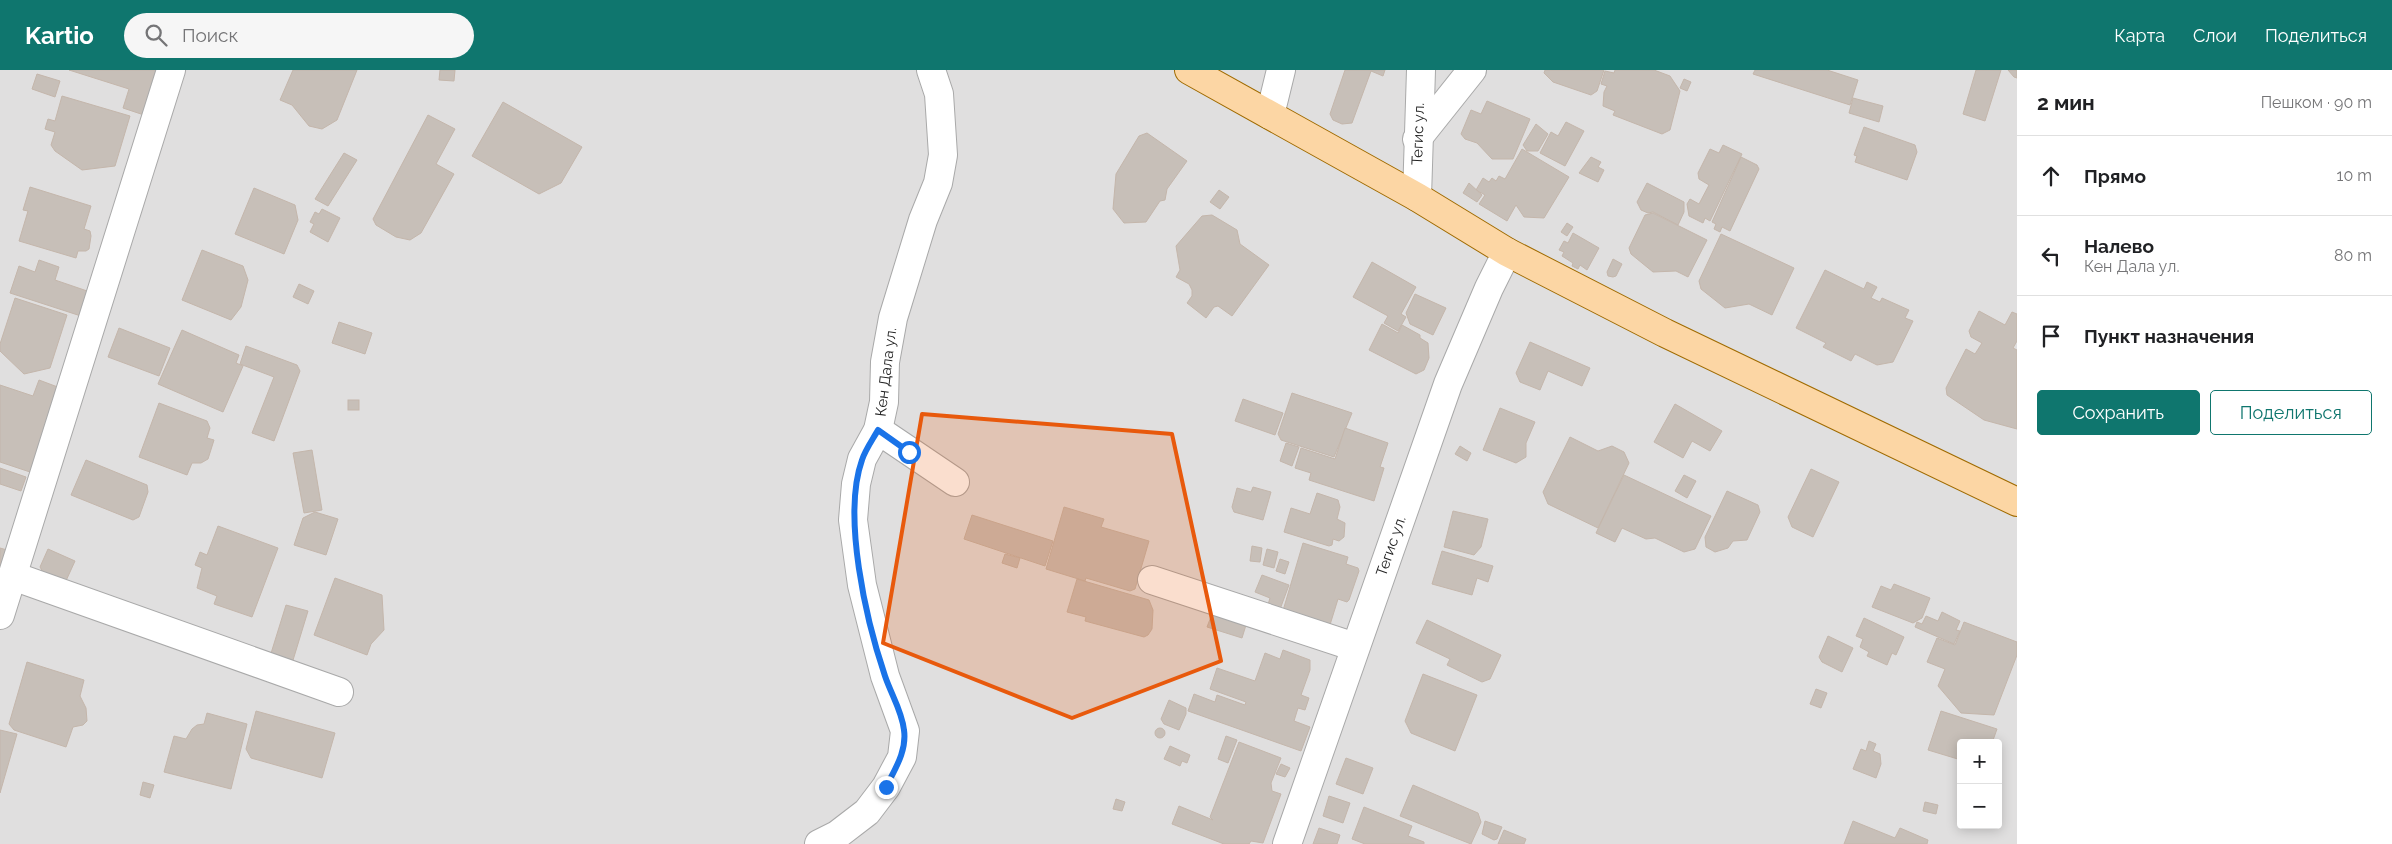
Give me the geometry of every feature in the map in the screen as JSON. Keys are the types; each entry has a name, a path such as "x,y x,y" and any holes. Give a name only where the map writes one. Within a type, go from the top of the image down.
{"main road":[{"path":"1189,70 1417,197 1507,252 1674,337 2017,502"}],"street":[{"path":"0,615 171,70"},
{"name":"Кен Дала ул.","path":"819,844 837,835 867,812 886,787 902,757 905,731 885,676 862,584 853,520 856,484 862,459 878,430 884,402 885,362 892,318 923,220 938,183 943,156 939,94 931,70"},
{"path":"1270,115 1281,70"},
{"name":"Тегис ул.","path":"1417,197 1417,139 1421,70"},
{"path":"1417,139 1472,70"},
{"name":"Тегис ул.","path":"1287,844 1448,384 1488,288 1507,252"},
{"path":"878,430 955,482"},
{"path":"13,576 339,692"},
{"path":"1152,580 1356,647"}],"highlighted area":[{"path":"922,414 1172,434 1221,661 1072,718 883,643"}],"shaded area":[{"path":"0,70 2017,70 2017,844 0,844"}],"building":[{"path":"69,70 165,70 150,117 123,108 129,89"},
{"path":"293,70 357,70 337,120 322,129 309,126 292,105 280,100"},
{"path":"440,70 455,70 454,81 439,80"},
{"path":"1345,70 1385,70 1383,76 1371,71 1352,123 1342,124 1333,120 1330,114"},
{"path":"1545,70 1604,70 1597,91 1591,95 1553,82 1544,73"},
{"path":"1615,70 1654,70 1670,76 1680,91 1670,130 1662,134 1613,115 1615,111 1603,106 1604,92 1607,86 1601,84 1605,71 1614,73"},
{"path":"1755,70 1827,70 1858,80 1850,105 1753,74"},
{"path":"1976,70 2001,70 1985,121 1963,114"},
{"path":"2008,70 2017,70 2017,78 2014,77"},
{"path":"37,74 60,81 55,97 32,89"},
{"path":"1684,79 1691,82 1687,91 1680,88"},
{"path":"62,96 130,116 115,166 82,170 55,151 51,145 55,132 45,129 48,119 55,121"},
{"path":"1853,98 1883,106 1879,122 1849,113"},
{"path":"1487,101 1530,119 1513,159 1492,159 1477,143 1465,139 1461,134 1471,110 1481,114"},
{"path":"503,102 582,147 561,183 539,194 472,156"},
{"path":"428,115 455,129 436,164 454,174 421,233 410,240 396,237 376,225 373,219"},
{"path":"1566,122 1584,131 1565,166 1540,153 1551,132 1558,136"},
{"path":"1536,124 1548,134 1538,151 1527,151 1523,145"},
{"path":"1864,127 1915,145 1917,152 1907,180 1855,162 1857,156 1854,155"},
{"path":"1147,133 1187,161 1167,189 1165,200 1160,201 1146,222 1124,223 1113,209 1116,174 1139,136"},
{"path":"1723,145 1742,154 1710,221 1705,218 1703,223 1689,216 1687,204 1690,199 1699,204 1709,185 1699,179 1698,173 1710,149 1719,153"},
{"path":"1522,149 1569,177 1544,218 1524,217 1516,205 1507,221 1479,204 1485,195 1476,190 1483,178 1489,182 1492,178 1496,181 1499,176 1505,179"},
{"path":"344,153 357,160 328,206 315,199"},
{"path":"1591,157 1601,162 1598,167 1604,170 1598,182 1579,173"},
{"path":"1741,157 1757,165 1759,169 1730,231 1722,227 1720,232 1714,229 1716,224 1712,222"},
{"path":"1469,183 1482,195 1477,202 1463,193"},
{"path":"1647,183 1684,202 1684,212 1678,225 1653,212 1648,213 1641,210 1637,202"},
{"path":"30,187 91,206 84,229 90,231 89,249 78,251 76,258 19,241 28,211 23,210"},
{"path":"254,188 295,205 298,220 284,254 235,234"},
{"path":"1219,190 1229,197 1220,209 1210,202"},
{"path":"322,209 340,218 328,242 310,232 314,224 310,222 315,212 319,214"},
{"path":"1653,213 1707,240 1688,277 1676,271 1653,272 1631,254 1629,248 1645,215"},
{"path":"1212,215 1237,230 1240,244 1269,265 1232,316 1218,306 1214,307 1206,318 1187,303 1192,296 1192,290 1189,284 1176,277 1180,270 1176,246 1202,216"},
{"path":"1567,223 1573,227 1567,236 1561,232"},
{"path":"1573,233 1599,248 1587,270 1580,265 1578,269 1572,266 1573,263 1562,256 1564,252 1559,250 1564,241 1568,243"},
{"path":"1721,234 1794,268 1772,315 1749,304 1725,308 1701,289 1699,281"},
{"path":"202,250 243,266 248,280 241,307 231,320 182,300"},
{"path":"1613,259 1622,264 1616,276 1613,277 1608,276 1607,272"},
{"path":"39,260 59,267 55,280 93,293 84,317 10,293 19,266 35,272"},
{"path":"1372,262 1416,287 1401,314 1406,317 1398,331 1384,323 1388,316 1353,297"},
{"path":"1825,270 1864,289 1867,282 1877,287 1871,298 1880,302 1882,298 1909,310 1905,318 1913,321 1893,362 1877,365 1855,354 1851,361 1823,347 1826,343 1796,328"},
{"path":"299,284 314,291 308,304 293,297"},
{"path":"1415,294 1446,308 1433,335 1410,324 1406,313"},
{"path":"15,298 67,315 50,368 24,374 0,351 0,344"},
{"path":"1979,311 2005,325 2012,312 2017,314 2017,341 2013,348 2017,350 2017,429 1984,420 1947,395 1946,388 1966,349 1975,354 1982,343 1971,337 1969,331"},
{"path":"339,322 372,333 365,354 332,343"},
{"path":"1382,324 1398,333 1402,325 1420,335 1420,338 1428,343 1429,358 1424,370 1416,374 1369,350"},
{"path":"119,328 170,348 159,376 108,357"},
{"path":"182,330 239,355 236,363 243,366 223,412 158,384"},
{"path":"1530,342 1590,368 1582,386 1548,371 1540,390 1520,382 1516,373"},
{"path":"246,346 297,365 300,371 274,441 252,433 274,377 240,364"},
{"path":"39,380 63,389 33,473 0,462 0,385 33,396"},
{"path":"1292,393 1352,413 1334,457 1281,440 1278,434"},
{"path":"1243,399 1283,413 1275,435 1235,421"},
{"path":"348,400 359,400 359,410 348,410"},
{"path":"159,403 207,421 210,428 207,438 214,440 208,459 201,463 192,463 187,475 139,457"},
{"path":"1675,404 1722,431 1710,451 1692,441 1683,458 1654,442"},
{"path":"1500,408 1535,422 1526,443 1526,457 1516,463 1483,450"},
{"path":"1345,428 1388,443 1380,467 1384,468 1374,501 1309,480 1311,473 1295,468 1301,448 1335,459"},
{"path":"1570,437 1598,451 1612,446 1624,452 1629,463 1598,528 1548,504 1543,492"},
{"path":"1286,443 1299,447 1292,466 1280,461"},
{"path":"1460,446 1471,453 1467,461 1455,454"},
{"path":"312,450 322,510 304,513 293,453"},
{"path":"86,460 147,485 148,492 139,517 133,520 71,495"},
{"path":"0,468 26,477 21,491 0,484"},
{"path":"1811,469 1839,482 1813,537 1792,527 1788,517"},
{"path":"1624,475 1711,516 1695,549 1684,552 1655,538 1646,539 1622,528 1615,542 1596,533"},
{"path":"1684,475 1696,481 1687,498 1675,491"},
{"path":"1253,487 1271,492 1263,520 1234,512 1232,507 1237,488 1251,492"},
{"path":"1727,491 1758,505 1760,512 1747,540 1733,541 1728,548 1715,552 1706,547 1705,537"},
{"path":"1317,493 1338,500 1340,507 1337,519 1345,523 1344,537 1339,541 1333,539 1332,545 1329,546 1284,532 1291,508 1310,514"},
{"path":"1064,507 1104,519 1101,527 1149,541 1135,589 1130,591 1086,578 1085,581 1046,569"},
{"path":"1453,511 1488,519 1481,547 1474,555 1444,547"},
{"path":"315,512 338,519 326,555 294,545 303,518"},
{"path":"972,515 1053,541 1045,566 964,539"},
{"path":"218,526 278,548 252,617 214,604 217,596 197,588 202,568 195,565 200,552 207,555"},
{"path":"1303,543 1348,557 1346,564 1358,568 1359,571 1349,600 1347,602 1338,599 1329,628 1282,614"},
{"path":"1252,546 1262,548 1260,562 1250,561"},
{"path":"0,548 7,550 0,572"},
{"path":"48,549 75,561 65,583 44,574 40,567"},
{"path":"1267,549 1278,552 1274,568 1263,565"},
{"path":"1442,551 1493,566 1488,582 1477,578 1472,595 1432,584"},
{"path":"1005,554 1020,558 1017,568 1002,563"},
{"path":"1280,559 1289,562 1285,574 1276,571"},
{"path":"1262,575 1289,585 1279,612 1267,608 1270,598 1255,592"},
{"path":"335,578 382,595 384,630 371,644 367,655 314,635"},
{"path":"1077,579 1149,600 1153,610 1152,629 1148,635 1144,637 1085,621 1086,617 1067,612"},
{"path":"1894,584 1930,598 1922,618 1913,623 1872,607 1881,586 1891,590"},
{"path":"286,605 308,611 290,670 268,663"},
{"path":"1942,612 1960,621 1956,630 1960,631 1954,644 1915,627 1917,622 1922,624 1926,616 1938,621"},
{"path":"1212,614 1246,625 1242,638 1207,627"},
{"path":"1864,618 1904,637 1896,655 1892,653 1887,665 1867,656 1869,652 1860,647 1863,639 1856,636"},
{"path":"1427,620 1501,655 1490,679 1482,682 1447,665 1450,659 1416,643"},
{"path":"1964,622 2017,642 2017,655 1994,715 1961,713 1938,686 1945,669 1927,662 1937,638 1955,645"},
{"path":"1828,636 1853,648 1842,672 1822,662 1819,657"},
{"path":"1283,650 1310,660 1310,670 1301,695 1309,698 1305,710 1298,708 1294,721 1310,727 1301,751 1188,711 1194,694 1215,702 1217,695 1245,705 1246,702 1210,689 1217,668 1255,681 1265,653 1280,659"},
{"path":"27,662 84,680 80,696 86,708 87,721 83,725 73,727 66,747 14,730 9,724"},
{"path":"1423,674 1477,695 1455,751 1411,733 1405,721"},
{"path":"1816,689 1827,693 1821,708 1810,704"},
{"path":"1169,700 1186,708 1186,714 1179,730 1164,724 1161,719"},
{"path":"256,711 335,733 322,778 251,758 246,749"},
{"path":"1941,711 1997,729 1993,739 1957,739 1957,759 1928,750"},
{"path":"207,713 247,724 231,789 164,772 174,736 186,739 192,729 197,725 204,724"},
{"path":"1158,728 1162,728 1165,733 1164,737 1158,738 1155,735 1155,731"},
{"path":"0,730 17,734 0,793"},
{"path":"1226,736 1237,740 1228,763 1218,759"},
{"path":"1869,741 1876,744 1873,751 1880,754 1881,764 1876,778 1853,769 1861,749 1866,751"},
{"path":"1239,742 1281,758 1271,783 1272,791 1281,794 1263,843 1251,841 1249,844 1224,844 1172,824 1179,806 1213,820 1210,817"},
{"path":"1170,746 1190,755 1187,763 1182,761 1180,766 1164,759"},
{"path":"1346,758 1373,768 1363,794 1336,784"},
{"path":"1281,764 1290,768 1285,777 1276,774"},
{"path":"143,782 154,785 150,798 140,795"},
{"path":"1413,785 1478,813 1481,822 1471,844 1400,816"},
{"path":"1329,796 1350,803 1343,823 1323,816"},
{"path":"1116,799 1125,802 1122,811 1113,809"},
{"path":"1925,802 1938,805 1936,814 1923,811"},
{"path":"1364,807 1412,826 1408,836 1424,842 1424,844 1365,844 1352,839"},
{"path":"1485,821 1502,827 1497,839 1494,840 1482,834"},
{"path":"1853,821 1895,838 1900,828 1928,840 1927,844 1844,844"},
{"path":"1319,828 1340,835 1337,844 1313,844"},
{"path":"1504,830 1526,839 1524,844 1498,844"}],"route":[{"path":"886,787 902,757 905,731 885,676 862,584 853,520 856,484 862,459 878,430 909,452"}]}
